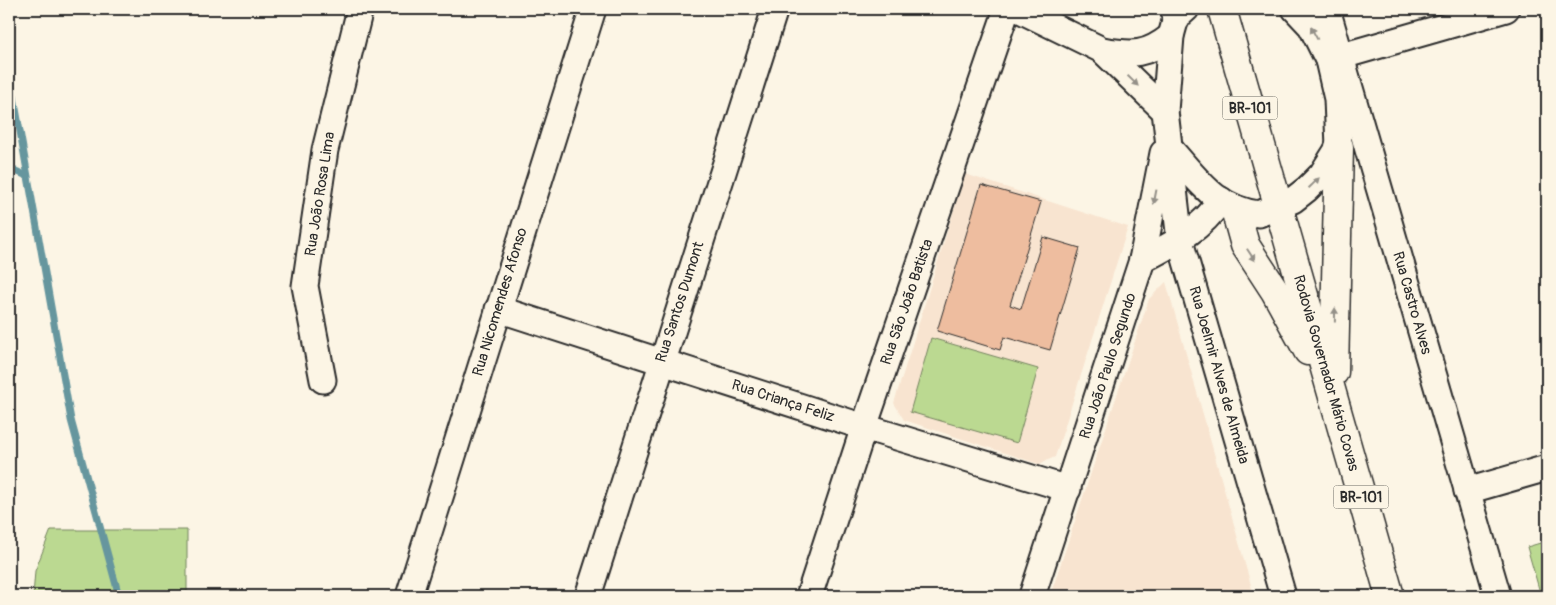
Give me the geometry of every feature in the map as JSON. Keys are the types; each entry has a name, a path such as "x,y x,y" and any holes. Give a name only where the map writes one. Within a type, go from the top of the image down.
{"highway":[{"name":"Rodovia Governador Mário Covas","path":"1222,9 1390,596"},
{"path":"1333,398 1338,147"},
{"path":"1228,205 1245,245 1286,309 1333,398"}],"street":[{"name":"Rua João Rosa Lima","path":"323,380 305,286 325,150 360,9"},
{"name":"Rua Nicomendes Afonso","path":"409,596 592,9"},
{"name":"Rua Santos Dumont","path":"588,596 775,9"},
{"name":"Rua São João Batista","path":"809,596 864,427 1007,9"},
{"path":"1018,9 1102,50 1129,54 1143,53 1178,18"},
{"path":"1102,50 1168,131 1210,193 1228,205 1260,214 1293,200 1322,174 1338,147 1334,58 1311,26 1295,9"},
{"name":"Rua Castro Alves","path":"1327,9 1334,58 1498,596"},
{"path":"1334,58 1506,9"},
{"path":"1168,131 1178,18"},
{"name":"Rua Joelmir Alves de Almeida","path":"1168,131 1180,241 1282,596"},
{"name":"Rua João Paulo Segundo","path":"1032,596 1142,260 1168,131"},
{"path":"1142,260 1180,241 1228,205"},
{"name":"Rua Criança Feliz","path":"498,309 864,427 1068,489"},
{"path":"1467,491 1547,468"}],"shaded area":[{"path":"965,174 1128,227 1055,457 1039,464 904,420 894,403"},
{"path":"1166,282 1254,596 1050,596 1149,299"}],"green space":[{"path":"931,338 1038,369 1017,443 910,412"},
{"path":"51,530 187,530 187,596 33,596 35,571"},
{"path":"1547,541 1547,596 1541,596 1527,547"}],"building":[{"path":"981,185 1041,202 1010,305 1021,309 1043,237 1080,248 1050,350 1004,337 1000,350 937,331"}],"waterway":[{"path":"9,69 71,420 119,596"},
{"path":"9,168 27,176"}]}
